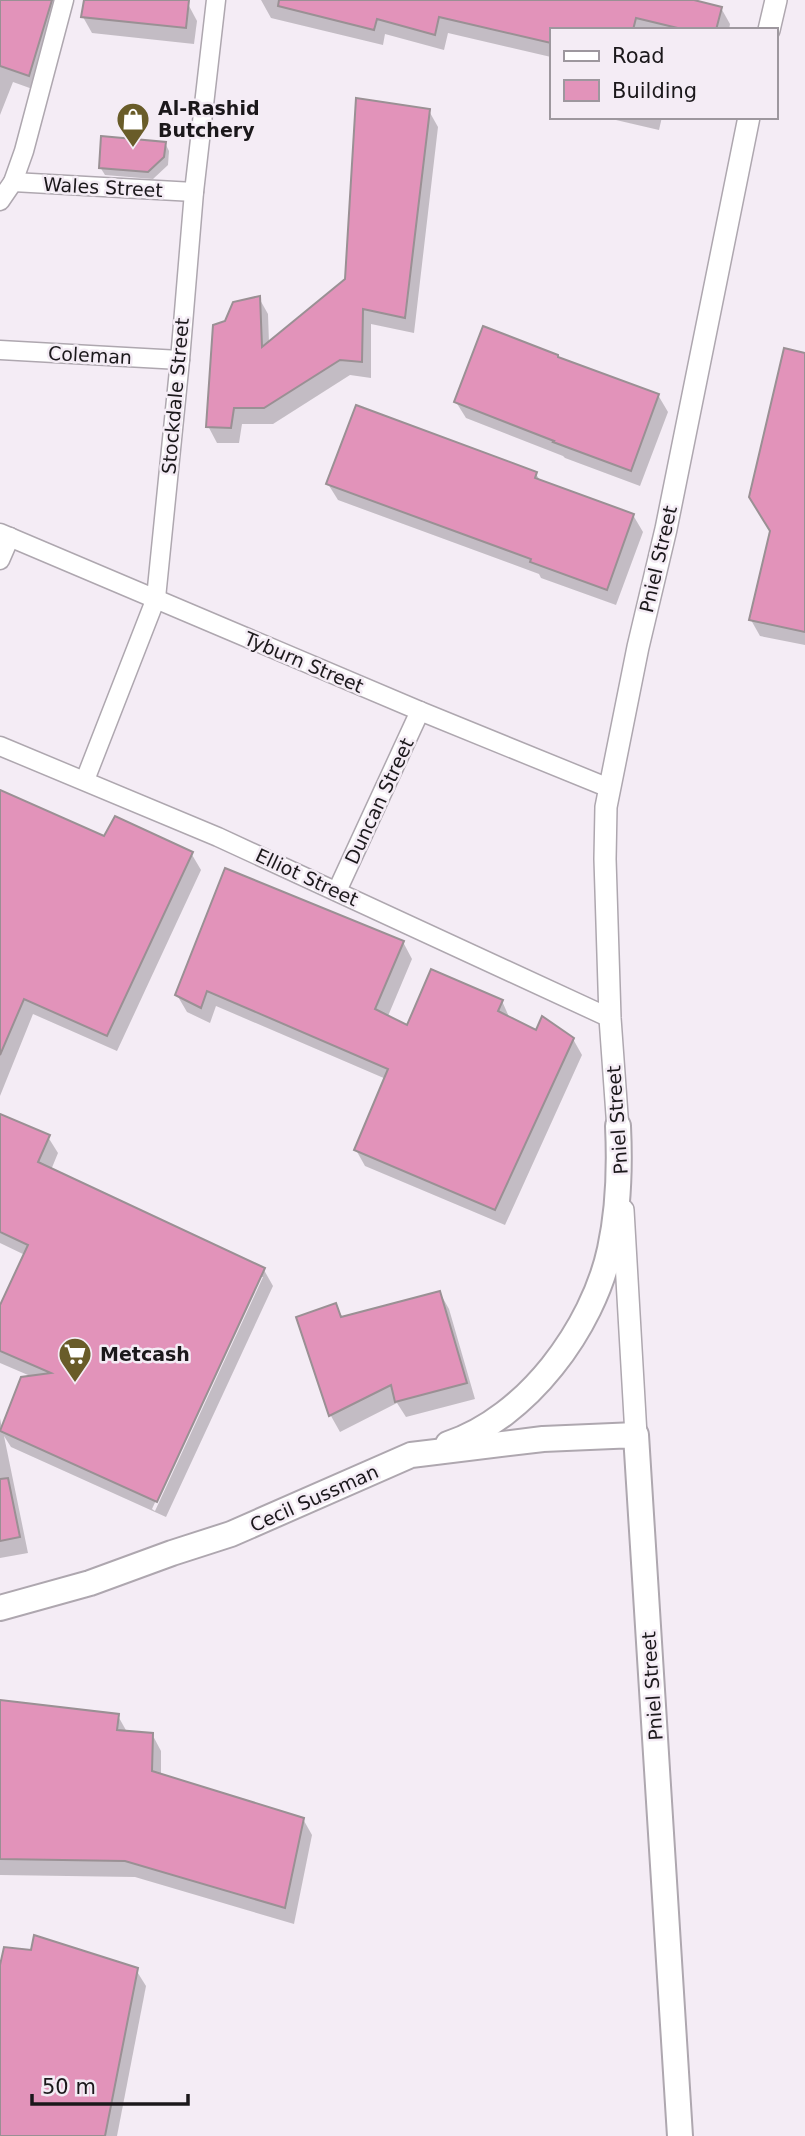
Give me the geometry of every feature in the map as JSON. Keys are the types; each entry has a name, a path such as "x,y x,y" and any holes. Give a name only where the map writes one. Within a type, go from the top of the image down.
{"main road":[{"path":"411,1455 453,1443 492,1423 546,1373 577,1330 596,1292 610,1252 620,1167 618,1126"},
{"name":"Cecil Sussman","path":"0,1608 90,1584 172,1553 231,1535 411,1455 543,1440 636,1435"},
{"name":"Pniel Street","path":"636,1435 680,2136"}],"street":[{"path":"0,201 13,182 24,151 64,0"},
{"name":"Stockdale Street","path":"85,780 156,598 194,192 216,0"},
{"path":"769,28 776,0"},
{"name":"Pniel Street","path":"636,1435 610,1018 605,824 609,788 666,529 749,119"},
{"name":"Wales Street","path":"13,182 194,192"},
{"name":"Coleman","path":"0,350 180,359"},
{"path":"0,561 5,535"},
{"name":"Tyburn Street","path":"5,535 609,788"},
{"name":"Duncan Street","path":"337,891 420,711"},
{"name":"Elliot Street","path":"0,746 218,837 610,1018"}],"building":[{"path":"0,0 52,0 29,76 0,66"},
{"path":"84,0 189,0 186,28 81,17"},
{"path":"279,0 694,0 722,7 717,28 678,28 636,18 634,28 550,28 550,43 439,17 435,35 377,19 374,30 278,6"},
{"path":"356,98 430,109 405,318 363,309 362,362 340,360 264,408 234,408 231,428 206,427 213,325 225,321 233,302 260,296 262,347 345,279"},
{"name":"Al-Rashid Butchery","path":"101,136 166,142 164,157 148,172 99,168"},
{"path":"483,326 659,394 631,471 454,402"},
{"path":"784,348 805,353 805,632 749,620 770,531 749,497"},
{"path":"356,405 537,472 535,478 634,514 607,590 530,562 531,559 326,484"},
{"path":"0,790 104,836 115,816 193,852 107,1036 24,999 0,1055"},
{"path":"225,868 404,941 375,1009 407,1025 431,969 503,1000 498,1011 536,1030 542,1016 574,1038 495,1210 354,1150 388,1069 207,991 201,1008 175,995"},
{"path":"0,1114 50,1135 38,1162 265,1268 157,1502 0,1431 21,1377 51,1373 0,1351 0,1305 28,1245 0,1232"},
{"path":"440,1291 467,1383 395,1402 391,1385 329,1416 296,1317 336,1303 341,1317"},
{"path":"8,1478 20,1537 0,1541 0,1479"},
{"path":"0,1700 119,1714 117,1730 153,1733 152,1771 304,1818 285,1908 125,1861 0,1859"},
{"path":"34,1935 138,1968 105,2136 0,2136 0,1965 4,1947 31,1950"}],"place":[{"name":"Al-Rashid Butchery","path":"133,149"},
{"name":"Metcash","path":"75,1384"}]}
